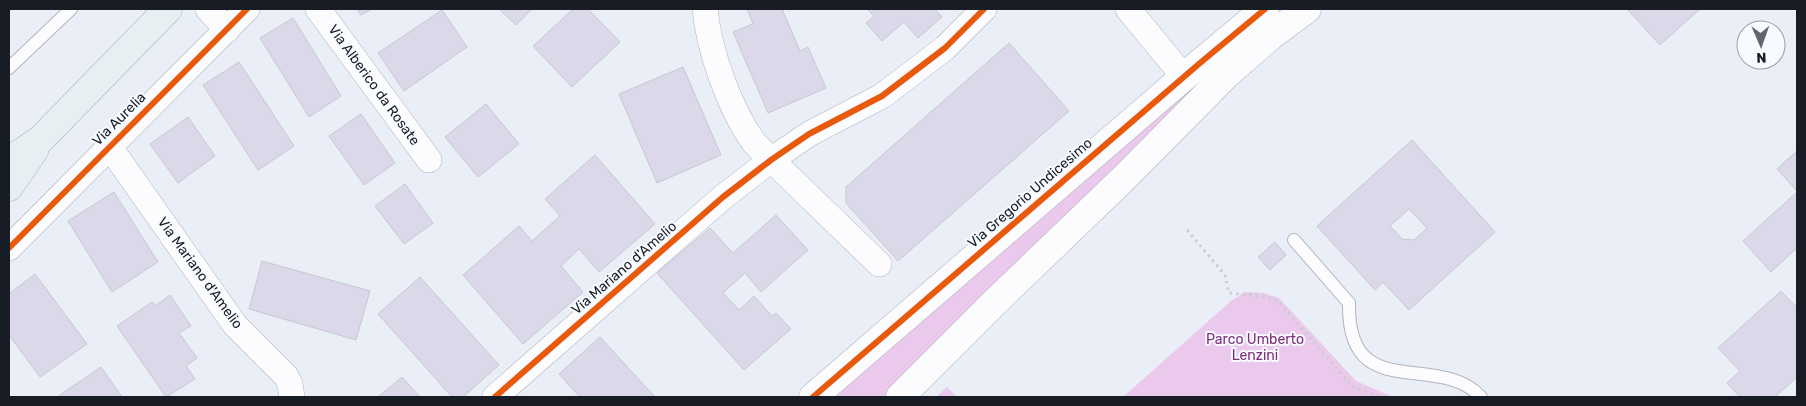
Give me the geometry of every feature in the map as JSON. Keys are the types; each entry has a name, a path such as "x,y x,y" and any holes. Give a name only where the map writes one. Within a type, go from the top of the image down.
{"main road":[{"path":"9,161 41,139 168,9"},
{"path":"9,187 29,160 41,139"}],"street":[{"path":"208,9 227,30"},
{"name":"Via Aurelia","path":"9,248 247,9"},
{"name":"Via Alberico da Rosate","path":"318,9 429,160"},
{"path":"705,9 709,39 737,116 755,144 879,264"},
{"name":"Via Mariano d'Amelio","path":"495,397 723,197 771,160 810,134 882,96 945,48 984,9"},
{"path":"1128,9 1184,77"},
{"name":"Via Gregorio Undicesimo","path":"813,397 1265,9"},
{"path":"900,397 993,304 1125,178 1227,74 1273,34 1307,9"},
{"name":"Via Mariano d'Amelio","path":"110,146 235,325 286,376 290,384 292,397"}],"lane":[{"path":"9,68 71,9"},
{"path":"1294,240 1349,303 1349,321 1358,354 1369,366 1384,373 1400,377 1451,380 1472,389 1481,397"}],"path":[{"path":"1187,230 1225,274 1229,293 1262,296 1278,301 1353,386 1380,397"}],"green space":[{"path":"1216,66 1218,68 885,397 833,397"},
{"name":"Parco Umberto Lenzini","path":"1246,292 1263,293 1279,298 1356,381 1391,396 1415,397 1123,397 1232,300"},
{"path":"947,387 957,397 936,397"}],"building":[{"path":"357,9 372,9 361,15"},
{"path":"499,9 532,9 516,25"},
{"path":"573,9 588,9 620,42 572,87 533,46"},
{"path":"747,9 782,9 800,51 808,47 826,88 768,113 733,32 753,24"},
{"path":"867,9 935,9 942,17 918,38 904,22 882,41 866,23 874,16"},
{"path":"1627,9 1700,9 1660,45"},
{"path":"442,10 467,47 404,91 378,53"},
{"path":"293,18 341,96 309,117 260,38"},
{"path":"1009,43 1069,111 898,261 846,203 846,187"},
{"path":"239,62 294,146 258,170 203,85"},
{"path":"683,67 721,155 657,183 619,94"},
{"path":"486,104 519,144 478,177 445,137"},
{"path":"361,114 395,163 364,185 329,136"},
{"path":"188,117 215,156 178,183 150,144"},
{"path":"1412,140 1495,232 1409,310 1383,282 1375,290 1317,226","holes":["1409,209 1427,228 1414,240 1402,239 1390,226"]},
{"path":"1797,151 1797,191 1777,169"},
{"path":"595,155 655,224 599,272 579,249 561,266 583,292 523,344 463,275 519,226 532,241 560,216 545,199"},
{"path":"405,184 433,223 404,244 375,206"},
{"path":"114,192 158,262 112,292 68,221"},
{"path":"1797,192 1797,248 1771,272 1743,241"},
{"path":"776,215 808,250 761,292 745,273 723,293 739,310 754,296 772,316 776,313 791,329 744,370 657,273 710,228 733,253"},
{"path":"1275,242 1286,255 1270,270 1258,257"},
{"path":"262,261 370,291 356,340 249,309"},
{"path":"35,274 87,344 40,377 9,335 9,294"},
{"path":"420,277 499,365 463,397 452,397 378,314"},
{"path":"1781,291 1795,306 1797,303 1797,377 1775,397 1740,397 1727,383 1740,371 1718,348"},
{"path":"170,295 191,326 179,333 197,358 186,366 195,379 166,397 117,326 152,302 155,306"},
{"path":"600,337 655,397 580,397 559,374"},
{"path":"101,367 122,397 57,397"},
{"path":"402,377 420,397 378,397"}],"cycle path":[{"path":"9,248 247,9"},
{"path":"495,397 723,197 809,134 882,96 945,48 984,9"},
{"path":"813,397 1265,9"}]}
